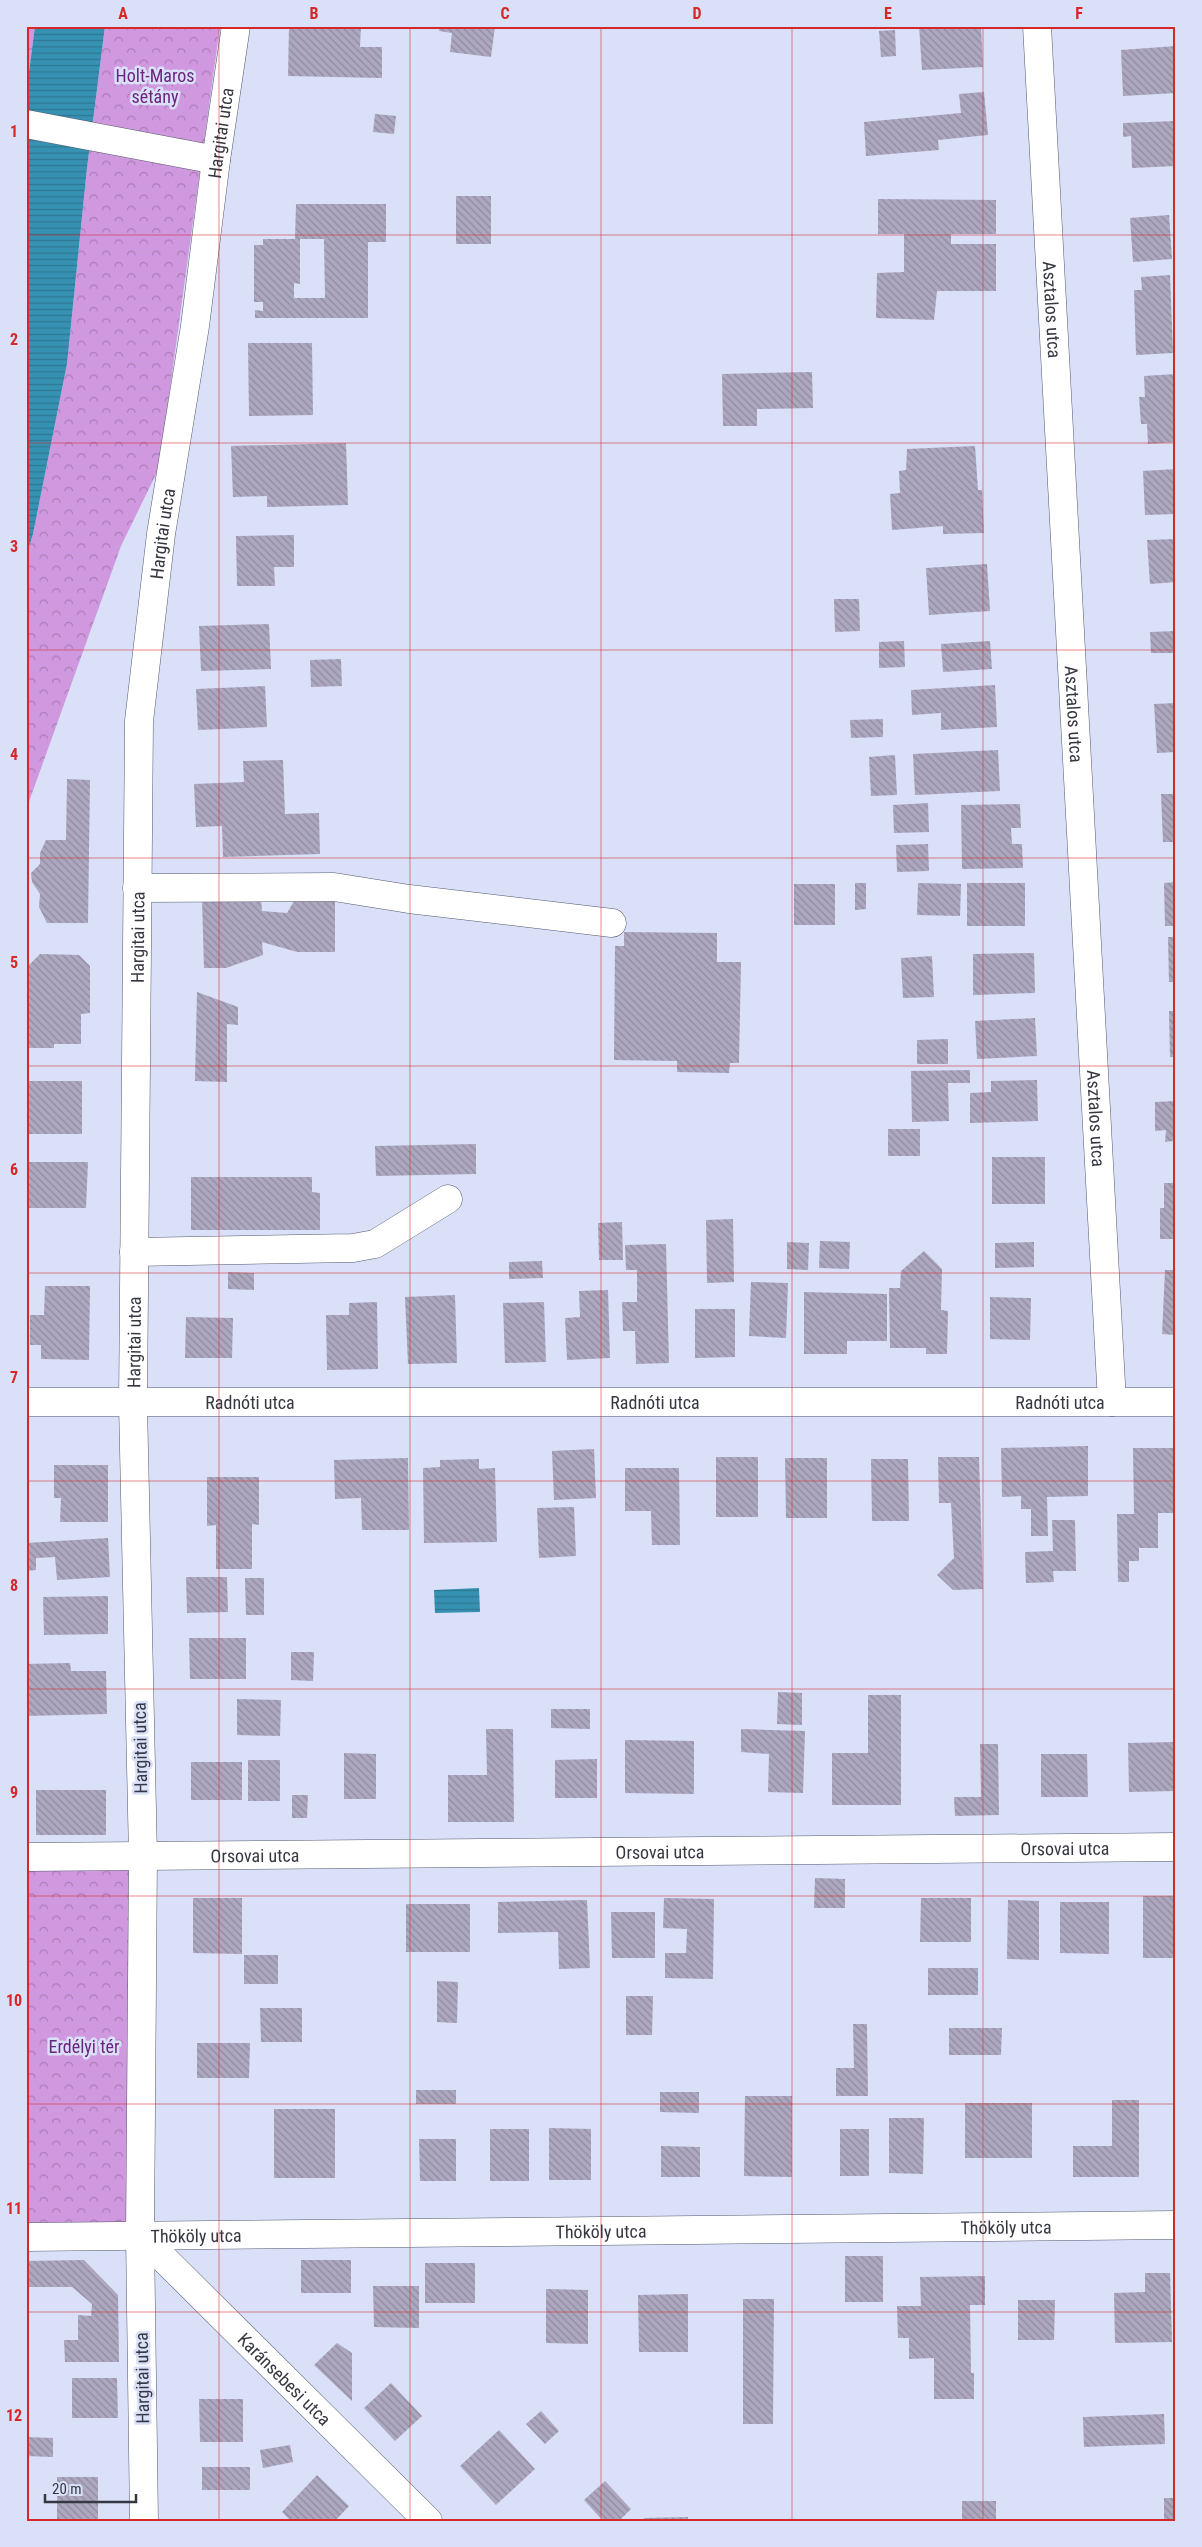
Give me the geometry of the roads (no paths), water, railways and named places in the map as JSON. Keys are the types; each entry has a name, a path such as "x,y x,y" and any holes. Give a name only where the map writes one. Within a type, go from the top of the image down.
{"street":[{"name":"Hargitai utca","path":"143,1856 133,1404 139,721 161,534 195,326 216,160 236,26"},
{"name":"Asztalos utca","path":"1037,26 1112,1402"},
{"path":"26,124 216,160"},
{"path":"137,888 334,887 409,899 612,923"},
{"path":"134,1252 353,1248 375,1244 448,1199"},
{"name":"Radnóti utca","path":"26,1402 133,1404 1176,1402"},
{"name":"Orsovai utca","path":"143,1856 1176,1847"},
{"path":"26,1857 143,1856 140,2235"},
{"name":"Thököly utca","path":"26,2237 1176,2225"},
{"name":"Hargitai utca","path":"140,2235 144,2521"},
{"name":"Karánsebesi utca","path":"140,2235 428,2521"}],"water":[{"path":"35,26 105,26 87,168 67,364 33,534 26,557 26,95"},
{"path":"479,1588 480,1612 435,1613 434,1590"}],"park label":[{"name":"Holt-Maros sétány","path":"155,85"},
{"name":"Erdélyi tér","path":"84,2046"}]}
